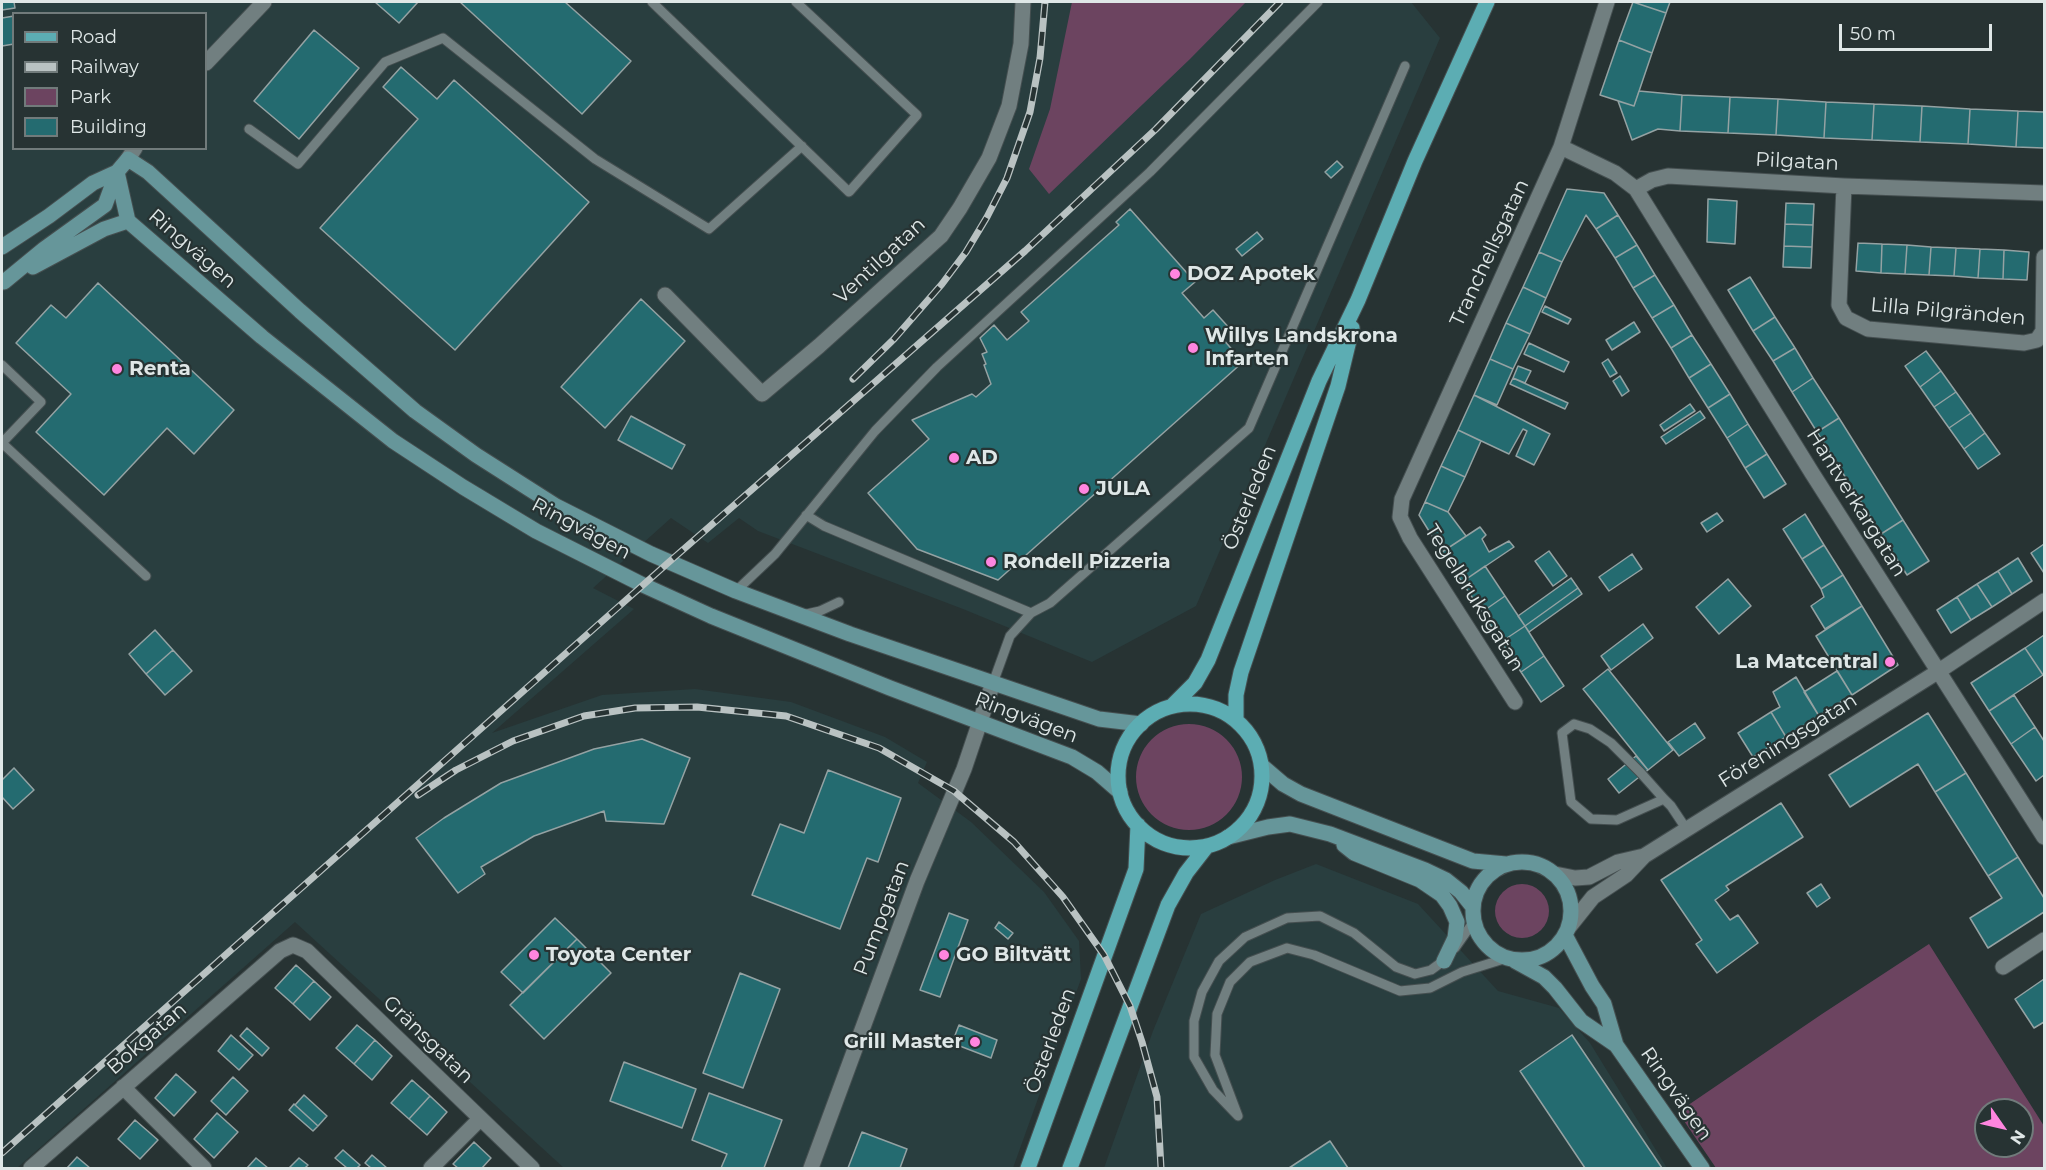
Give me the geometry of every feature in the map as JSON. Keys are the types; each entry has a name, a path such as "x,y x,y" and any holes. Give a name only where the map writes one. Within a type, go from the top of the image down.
{"main road":[{"name":"Österleden","path":"1172,706 1195,683 1208,660 1319,381 1359,300 1415,161 1487,2"},
{"path":"3,283 44,249 105,205 117,172 131,154"},
{"name":"Ringvägen","path":"131,154 300,311 416,411 476,455 556,506 651,554 736,591 799,615 1099,719 1141,724"},
{"path":"2,246 49,216 93,183 117,172"},
{"name":"Ringvägen","path":"117,172 128,221 262,337 393,441 463,487 536,531 711,616 890,688 1072,757 1096,772 1120,792"},
{"path":"3,283 104,229 128,221"},
{"name":"Österleden","path":"1236,720 1236,694 1241,672 1338,386 1359,300"},
{"path":"1228,837 1245,823 1256,806 1262,786 1262,766 1250,736 1236,720 1206,706 1195,704 1172,706 1155,713 1141,724 1130,738 1122,755 1119,773 1120,792 1124,804 1138,825 1149,835 1162,842 1176,846 1207,846 1228,837 1290,824 1330,834 1446,880 1461,892 1474,914 1483,941 1492,950 1510,959 1528,960 1543,956 1556,947 1567,931 1571,919 1571,902 1565,886 1555,873 1533,862 1509,864 1473,861 1301,794 1283,784 1262,766"},
{"name":"Österleden","path":"1028,1168 1136,869 1138,825"},
{"path":"1330,834 1354,854 1420,880 1442,895 1450,906 1456,922 1455,938 1444,962"},
{"path":"1070,1168 1168,905 1186,873 1207,846"},
{"path":"1474,914 1474,899 1481,883 1493,871 1509,864"},
{"name":"Ringvägen","path":"1567,931 1592,986 1604,1004 1616,1044 1701,1168"},
{"name":"Ringvägen","path":"1510,959 1544,977 1581,1021 1616,1044"}],"street":[{"path":"207,62 264,2"},
{"name":"Ventilgatan","path":"665,295 762,394 941,236 960,208 990,158 1009,106 1021,44 1023,2"},
{"name":"Tranchellsgatan","path":"1400,517 1402,499 1414,471 1561,147 1607,2"},
{"path":"1561,147 1615,173 1636,189"},
{"name":"Pilgatan","path":"1636,189 1652,180 1668,176 1844,186 2044,193"},
{"name":"Lilla Pilgränden","path":"1844,186 1839,305 1846,318 1869,329 2024,343 2037,340 2043,331 2044,257"},
{"name":"Hantverkargatan","path":"1636,189 1812,473 2044,837"},
{"name":"Tegelbruksgatan","path":"1400,517 1423,561 1515,702"},
{"name":"Föreningsgatan","path":"1567,931 1593,897 1626,875 1644,856 1939,671 2044,601"},
{"name":"Pumpgatan","path":"811,1168 917,881 964,769 993,683"},
{"name":"Föreningsgatan","path":"1555,873 1575,878 1589,877 1618,862 1644,856"},
{"path":"2003,967 2044,940"},
{"name":"Bokgatan","path":"31,1168 280,951 293,945"},
{"name":"Gränsgatan","path":"293,945 307,951 532,1168"},
{"path":"123,1087 204,1168"},
{"path":"430,1168 480,1119"}],"lane":[{"path":"652,2 849,192 918,115 796,2"},
{"path":"736,591 775,554 875,431 937,368 1150,172 1318,2"},
{"path":"249,129 298,164 385,62 443,38 595,159 709,229 802,146"},
{"path":"993,683 1010,636 1032,613 1050,603 1249,428 1405,66"},
{"path":"2,365 40,402 2,443 146,576"},
{"path":"806,515 824,526 1032,613"},
{"path":"799,615 820,611 839,602"},
{"path":"1664,799 1617,820 1591,819 1571,801 1562,733 1574,724 1590,729 1604,738 1664,799 1687,830"},
{"path":"1474,914 1444,962 1431,970 1415,974 1396,967 1354,933 1320,916 1287,918 1245,937 1219,961 1202,992 1194,1021 1194,1057 1213,1090 1238,1116 1215,1056 1217,1014 1230,982 1250,962 1287,948 1314,955 1400,991 1430,987 1483,964 1510,959"}],"shaded area":[{"path":"2,2 1411,2 1440,38 1196,606 1092,662 963,609 758,531 739,518 708,543 671,518 593,588 634,609 492,733 602,695 695,689 791,702 885,737 927,762 918,783 971,822 1044,892 1079,941 1081,979 1013,1168 564,1168 295,922 17,1168 2,1168"},
{"path":"1316,864 1418,904 1498,991 1559,1008 1590,1043 1667,1168 1104,1168 1153,1031 1201,914"}],"green space":[{"path":"1072,2 1246,2 1049,194 1029,169 1050,109"},
{"path":"1189,724 1209,728 1226,740 1238,757 1242,777 1238,797 1226,814 1209,826 1189,830 1169,826 1152,814 1140,797 1136,777 1140,757 1152,740 1169,728"},
{"path":"1522,884 1532,886 1541,892 1547,901 1549,911 1547,921 1541,930 1532,936 1522,938 1512,936 1503,930 1497,921 1495,911 1497,901 1503,892 1512,886"},
{"path":"1929,944 2026,1098 1974,1098 1974,1158 2034,1158 2034,1110 2044,1126 2044,1168 1716,1168 1678,1112"}],"building":[{"path":"2,2 14,2 15,8 2,10"},
{"path":"375,2 418,2 399,23"},
{"path":"460,2 565,2 631,61 582,114"},
{"path":"1633,2 1666,13 1652,53 1619,40"},
{"path":"1633,2 1670,2 1666,13"},
{"path":"12,16 12,44 2,46 2,18"},
{"path":"314,30 359,68 299,139 254,101"},
{"path":"1619,40 1652,53 1634,106 1600,95"},
{"path":"401,67 437,99 454,80 589,202 455,350 320,228 418,119 383,87"},
{"path":"1639,91 1682,95 1680,131 1658,129 1632,140 1618,101 1634,106"},
{"path":"1682,95 1730,97 1728,133 1680,131"},
{"path":"1730,97 1778,99 1776,135 1728,133"},
{"path":"1778,99 1826,102 1824,138 1776,135"},
{"path":"1826,102 1874,104 1872,140 1824,138"},
{"path":"1874,104 1922,106 1920,142 1872,140"},
{"path":"1922,106 1970,109 1968,144 1920,142"},
{"path":"1970,109 2018,111 2016,147 1968,144"},
{"path":"2018,111 2044,112 2044,148 2016,147"},
{"path":"1337,161 1343,167 1331,178 1325,172"},
{"path":"1567,189 1604,193 1618,215 1596,229 1586,215 1562,262 1539,252"},
{"path":"1708,199 1737,201 1735,244 1707,242"},
{"path":"1786,203 1814,204 1813,225 1785,224"},
{"path":"1130,209 1195,282 1182,293 1204,318 1213,310 1231,330 1222,338 1243,362 998,580 917,549 868,493 929,439 912,420 972,394 976,397 991,384 982,354 987,352 980,338 994,325 1007,340 1029,321 1021,312 1119,225 1116,222"},
{"path":"1618,215 1637,245 1615,258 1596,229"},
{"path":"1785,224 1813,225 1812,247 1784,246"},
{"path":"1257,232 1263,239 1242,256 1236,249"},
{"path":"1858,243 1882,244 1881,273 1856,271"},
{"path":"1882,244 1907,245 1905,274 1881,273"},
{"path":"1637,245 1655,275 1633,288 1615,258"},
{"path":"1907,245 1931,247 1929,275 1905,274"},
{"path":"1784,246 1812,247 1811,268 1783,267"},
{"path":"1931,247 1956,248 1954,276 1929,275"},
{"path":"1956,248 1980,249 1978,278 1954,276"},
{"path":"1980,249 2004,250 2003,279 1978,278"},
{"path":"2004,250 2029,252 2027,280 2003,279"},
{"path":"1539,252 1562,262 1546,298 1523,287"},
{"path":"1655,275 1674,305 1652,318 1633,288"},
{"path":"1750,277 1775,317 1753,331 1728,290"},
{"name":"Renta","path":"98,283 234,410 194,454 167,428 104,495 36,432 71,394 16,343 51,305 66,318"},
{"path":"1523,287 1546,298 1530,334 1506,323"},
{"path":"641,299 685,341 605,428 561,387"},
{"path":"1674,305 1692,335 1671,348 1652,318"},
{"path":"1545,306 1571,319 1568,324 1542,312"},
{"path":"1775,317 1795,348 1773,361 1753,331"},
{"path":"1634,322 1640,332 1612,350 1606,340"},
{"path":"1506,323 1530,334 1513,369 1490,359"},
{"path":"1692,335 1711,364 1689,378 1671,348"},
{"path":"1529,343 1569,362 1564,372 1524,354"},
{"path":"1795,348 1813,378 1792,392 1773,361"},
{"path":"1926,351 1941,371 1920,387 1905,366"},
{"path":"1490,359 1513,369 1497,405 1474,395"},
{"path":"1608,359 1617,373 1610,377 1602,363"},
{"path":"1711,364 1730,394 1708,408 1689,378"},
{"path":"1518,366 1531,371 1525,383 1513,378"},
{"path":"1941,371 1956,392 1934,407 1920,387"},
{"path":"1620,376 1629,391 1622,396 1613,381"},
{"path":"1513,378 1568,403 1565,409 1510,384"},
{"path":"1813,378 1839,418 1817,432 1792,392"},
{"path":"1956,392 1971,413 1949,428 1934,407"},
{"path":"1730,394 1748,424 1727,438 1708,408"},
{"path":"1474,395 1550,434 1534,465 1516,456 1527,431 1523,429 1509,454 1458,430"},
{"path":"1690,404 1695,411 1664,431 1660,425"},
{"path":"1700,411 1705,418 1666,444 1661,437"},
{"path":"1971,413 1985,433 1964,449 1949,428"},
{"path":"631,416 685,445 672,469 618,440"},
{"path":"1839,418 1903,520 1881,534 1817,432"},
{"path":"1748,424 1767,454 1745,468 1727,438"},
{"path":"1458,430 1481,441 1465,477 1441,466"},
{"path":"1985,433 2000,454 1978,469 1964,449"},
{"path":"1767,454 1786,484 1764,498 1745,468"},
{"path":"1441,466 1465,477 1448,512 1425,502"},
{"path":"1425,502 1448,512 1466,536 1442,552 1419,515"},
{"path":"1717,513 1723,521 1707,532 1701,523"},
{"path":"1805,514 1824,545 1802,559 1783,529"},
{"path":"1903,520 1929,561 1907,575 1881,534"},
{"path":"1480,527 1486,535 1482,539 1489,552 1509,541 1514,547 1462,582 1442,552"},
{"path":"2044,544 2044,573 2031,553"},
{"path":"1824,545 1843,575 1821,589 1802,559"},
{"path":"1549,551 1567,576 1553,586 1535,561"},
{"path":"1632,554 1642,569 1609,591 1599,577"},
{"path":"2018,558 2032,581 2012,594 1998,571"},
{"path":"1485,566 1505,596 1482,612 1462,582"},
{"path":"1998,571 2012,594 1992,607 1977,584"},
{"path":"1843,575 1862,606 1825,629 1811,606 1824,597 1821,589"},
{"path":"1571,578 1578,588 1525,626 1518,616"},
{"path":"1728,579 1751,606 1719,634 1696,607"},
{"path":"1977,584 1992,607 1971,620 1957,597"},
{"path":"1578,588 1582,594 1529,632 1525,626"},
{"path":"1505,596 1525,626 1501,642 1482,612"},
{"path":"1957,597 1971,620 1951,633 1937,610"},
{"path":"1862,606 1898,665 1852,695 1816,636"},
{"path":"1643,624 1653,638 1611,670 1601,656"},
{"path":"1525,626 1544,656 1521,672 1501,642"},
{"path":"155,630 173,650 146,674 129,654"},
{"path":"2044,635 2044,674 2043,675 2025,648"},
{"path":"2025,648 2043,675 1989,711 1971,683"},
{"path":"173,650 192,671 165,695 146,674"},
{"path":"1544,656 1564,686 1541,702 1521,672"},
{"path":"1608,669 1673,750 1648,770 1583,689"},
{"path":"1837,671 1852,695 1819,716 1804,692"},
{"path":"1796,677 1819,716 1786,737 1771,712 1780,707 1773,692"},
{"path":"2014,695 2035,727 2011,744 1989,711"},
{"path":"1771,712 1786,737 1753,757 1738,733"},
{"path":"1928,713 1966,773 1935,792 1918,764 1850,807 1829,775"},
{"path":"1695,723 1705,738 1679,756 1668,742"},
{"path":"2035,727 2044,741 2044,775 2036,781 2011,744"},
{"path":"642,739 690,758 664,824 606,821 604,811 534,836 481,867 485,874 458,893 416,838 501,783 594,749"},
{"path":"1636,756 1648,770 1619,793 1608,779"},
{"path":"14,768 34,790 13,809 2,797 2,780"},
{"path":"828,770 901,798 878,862 867,858 840,929 752,895 780,824 804,833"},
{"path":"1966,773 2018,857 1988,876 1935,792"},
{"path":"1781,803 1803,837 1726,886 1729,890 1715,900 1730,920 1738,915 1758,943 1717,973 1696,944 1702,940 1661,880"},
{"path":"2018,857 2044,898 2044,912 1988,948 1970,918 2002,898 1988,876"},
{"path":"1821,884 1830,898 1817,907 1807,893"},
{"name":"GO Biltvätt","path":"949,913 968,920 940,997 920,990"},
{"path":"555,918 577,939 523,993 501,972"},
{"path":"999,922 1013,933 1008,939 995,928"},
{"path":"577,939 611,973 544,1039 510,1005"},
{"path":"296,965 314,981 293,1004 275,988"},
{"path":"740,973 780,989 743,1088 703,1073"},
{"path":"2044,979 2044,1022 2034,1028 2015,999"},
{"path":"314,981 331,997 310,1020 293,1004"},
{"path":"357,1025 375,1040 354,1064 336,1048"},
{"name":"Grill Master","path":"959,1025 997,1040 991,1058 952,1043"},
{"path":"247,1028 269,1048 262,1056 240,1036"},
{"path":"231,1035 253,1055 239,1070 218,1051"},
{"path":"1572,1035 1662,1168 1585,1168 1520,1071"},
{"path":"375,1040 392,1056 372,1080 354,1064"},
{"path":"624,1062 696,1089 682,1128 610,1101"},
{"path":"176,1074 196,1092 174,1116 155,1098"},
{"path":"233,1077 248,1091 226,1115 211,1101"},
{"path":"412,1080 430,1096 409,1119 391,1103"},
{"path":"709,1093 782,1120 764,1168 721,1168 727,1154 692,1140"},
{"path":"304,1095 327,1116 318,1126 295,1105"},
{"path":"430,1096 447,1112 427,1135 409,1119"},
{"path":"294,1104 318,1126 313,1131 289,1110"},
{"path":"217,1113 238,1132 214,1158 194,1139"},
{"path":"135,1120 158,1140 140,1159 118,1139"},
{"path":"862,1132 907,1149 900,1168 848,1168"},
{"path":"1330,1141 1348,1168 1289,1168"},
{"path":"474,1142 491,1158 482,1168 458,1168 453,1164"},
{"path":"343,1150 360,1165 357,1168 347,1168 335,1158"},
{"path":"372,1155 387,1168 371,1168 365,1163"},
{"path":"77,1157 90,1168 67,1168"},
{"path":"256,1158 268,1168 247,1168"},
{"path":"299,1158 308,1165 305,1168 289,1168"}],"railway":[{"path":"853,379 894,339 942,284 966,252 1007,178 1030,112 1040,58 1045,2"},
{"path":"2,1153 669,562 1025,251 1156,129 1280,2"},
{"path":"418,795 456,770 513,741 584,716 635,708 697,707 786,716 879,748 954,791 1014,842 1063,897 1104,955 1130,1006 1157,1097 1161,1168"}],"place":[{"name":"DOZ Apotek","path":"1175,274"},
{"name":"Willys Landskrona Infarten","path":"1193,348"},
{"name":"Renta","path":"117,369"},
{"name":"AD","path":"954,458"},
{"name":"JULA","path":"1084,489"},
{"name":"Rondell Pizzeria","path":"991,562"},
{"name":"La Matcentral","path":"1890,662"},
{"name":"Toyota Center","path":"534,955"},
{"name":"GO Biltvätt","path":"944,955"},
{"name":"Grill Master","path":"975,1042"}]}
